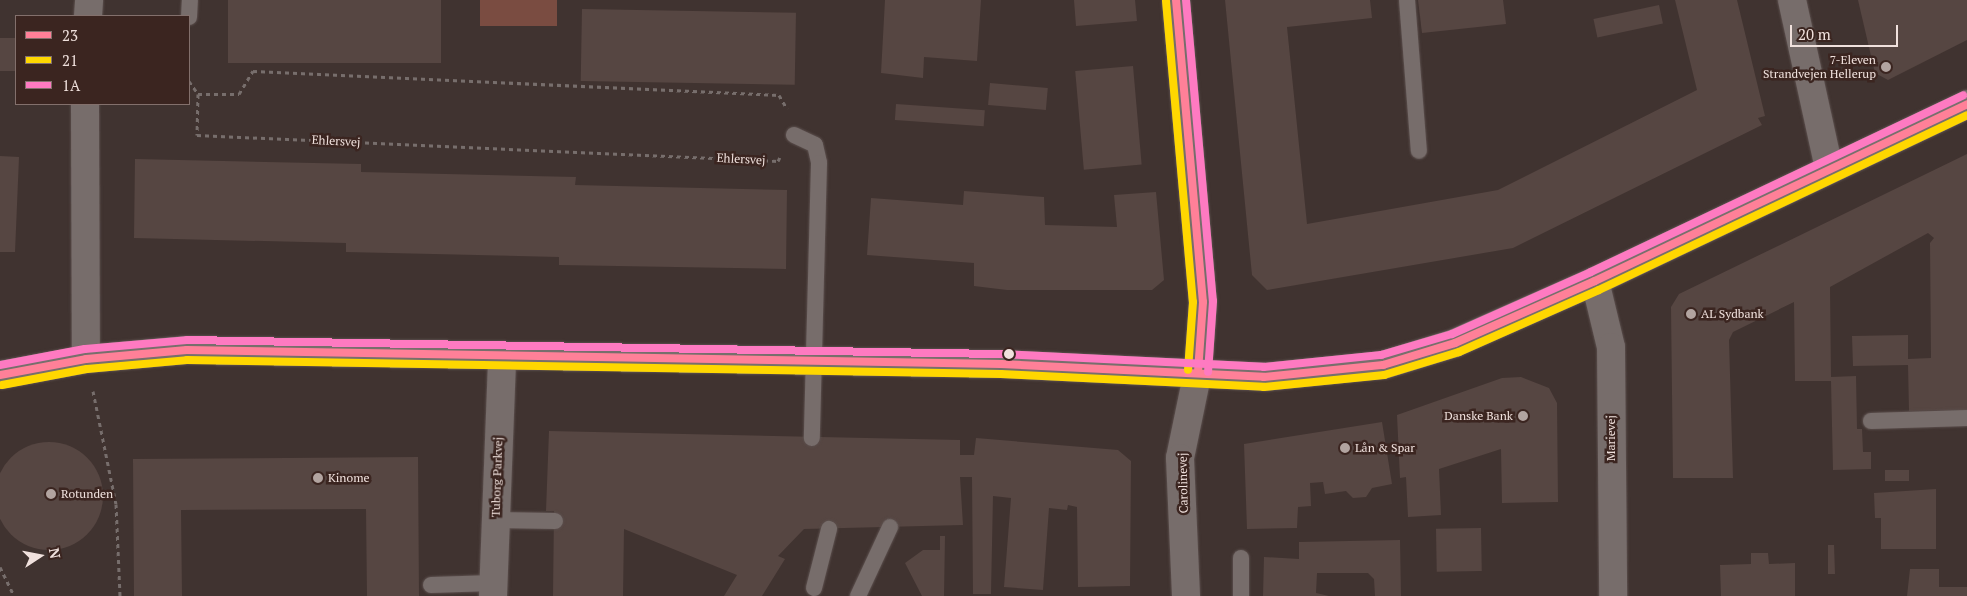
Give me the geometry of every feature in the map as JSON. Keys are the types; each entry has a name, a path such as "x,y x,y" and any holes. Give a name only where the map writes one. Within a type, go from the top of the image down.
{"main road":[{"path":"0,374 86,359 186,350 1198,371 1264,377 1382,365 1455,343 1595,282 1967,104"}],"street":[{"path":"88,15 89,0"},
{"name":"Carolinevej","path":"1176,0 1203,302 1198,371 1180,458 1186,596"},
{"path":"1792,0 1830,168"},
{"path":"85,105 86,359"},
{"name":"Marievej","path":"1595,282 1611,346 1613,596"},
{"name":"Tuborg Parkvej","path":"493,590 502,358"}],"lane":[{"path":"189,15 190,0"},
{"path":"1408,0 1419,151"},
{"path":"794,135 814,145 819,163 812,438"},
{"path":"1871,421 1967,418"},
{"path":"496,520 555,521"},
{"path":"858,596 890,527"},
{"path":"814,588 828,529"},
{"path":"1241,558 1241,596"},
{"path":"431,585 493,590"}],"path":[{"path":"190,82 198,94 239,94 253,71 779,96 792,116 794,135"},
{"name":"Ehlersvej","path":"198,94 197,134 778,161 794,135"},
{"path":"86,359 116,504 120,596"},
{"path":"0,567 14,596"}],"shaded area":[{"path":"480,0 557,0 557,26 480,26"}],"building":[{"path":"228,0 441,0 441,63 228,63"},
{"path":"885,0 981,0 977,61 924,57 923,78 881,73"},
{"path":"1074,0 1135,0 1137,21 1076,26"},
{"path":"1225,0 1370,0 1372,18 1287,27 1307,224 1498,190 1697,90 1675,0 1737,0 1765,116 1758,118 1762,125 1513,248 1267,290 1252,275"},
{"path":"1418,0 1503,0 1506,24 1422,33"},
{"path":"1858,0 1967,0 1967,40 1888,80 1875,73"},
{"path":"1659,5 1663,24 1597,38 1593,19"},
{"path":"582,9 796,13 795,85 581,81"},
{"path":"0,38 15,38 15,71 0,71"},
{"path":"1133,66 1142,165 1084,170 1075,71"},
{"path":"990,83 1048,88 1046,110 988,105"},
{"path":"896,104 985,110 984,126 895,120"},
{"path":"1967,154 1967,410 1909,411 1908,365 1853,366 1852,336 1908,335 1908,359 1931,358 1930,243 1934,238 1928,233 1830,287 1831,377 1856,376 1857,429 1862,429 1863,452 1871,452 1871,469 1833,470 1831,381 1795,381 1794,302 1733,332 1729,340 1733,478 1673,478 1671,307 1679,294"},
{"path":"0,156 19,157 15,252 0,252"},
{"path":"135,159 361,164 361,172 576,177 575,185 787,190 786,269 559,265 559,257 346,252 346,243 134,238"},
{"path":"964,191 1044,197 1045,225 1117,227 1114,195 1156,192 1164,280 1152,290 1007,290 974,286 974,263 867,255 871,198 963,205"},
{"path":"1521,377 1549,388 1557,403 1558,502 1502,503 1501,449 1439,469 1441,515 1408,517 1406,477 1400,478 1397,415 1502,378"},
{"path":"1382,422 1392,484 1372,488 1366,497 1353,498 1346,491 1325,494 1323,482 1310,483 1311,506 1298,507 1297,528 1247,529 1244,444"},
{"path":"549,431 960,440 960,455 974,455 976,438 1118,450 1131,461 1130,586 1078,587 1077,507 1068,505 1067,510 1049,508 1043,590 1004,587 1011,498 993,496 991,594 973,594 972,477 960,477 963,525 804,529 778,556 785,559 762,596 724,596 737,575 624,529 623,596 553,596 554,511 546,511"},
{"name":"Rotunden","path":"49,442 70,446 79,451 94,466 102,486 103,496 99,517 87,534 70,546 49,550 28,546 11,534 -1,517 -1,475 11,458 28,446"},
{"path":"418,457 419,596 367,596 366,509 181,510 182,596 134,596 133,459"},
{"path":"1885,470 1909,470 1909,481 1885,481"},
{"path":"1936,489 1936,549 1881,549 1881,518 1875,518 1874,493"},
{"path":"1481,528 1482,571 1437,572 1436,529"},
{"path":"940,536 945,536 944,596 922,596 905,563 923,550 940,550"},
{"path":"1400,540 1401,596 1375,596 1374,579 1368,573 1317,573 1316,593 1329,596 1263,596 1264,557 1299,559 1299,542"},
{"path":"1828,545 1834,545 1835,574 1828,574"},
{"path":"1751,553 1768,553 1769,564 1795,563 1795,596 1721,596 1720,565 1751,564"},
{"path":"1910,569 1939,569 1939,587 1967,587 1967,596 1907,596"}],"transit line":[{"name":"23","path":"1176,0 1203,302 1198,371"},
{"name":"1A","path":"1186,0 1213,301 1208,372"},
{"name":"21","path":"1166,1 1193,302 1188,370"},
{"name":"1A","path":"0,365 85,349 187,340 1001,354 1264,367 1381,355 1452,334 1591,272 1963,95"},
{"name":"23","path":"0,375 86,359 187,350 1001,364 1264,377 1383,365 1455,343 1595,281 1967,104"},
{"name":"21","path":"2,385 87,369 187,360 1001,374 1264,387 1384,375 1459,352 1599,290 1967,115"}],"place":[{"name":"7-Eleven Strandvejen Hellerup","path":"1886,67"},
{"name":"AL Sydbank","path":"1691,314"},
{"name":"Danske Bank","path":"1523,416"},
{"name":"Lån & Spar","path":"1345,448"},
{"name":"Kinome","path":"318,478"},
{"name":"Rotunden","path":"51,494"}]}
